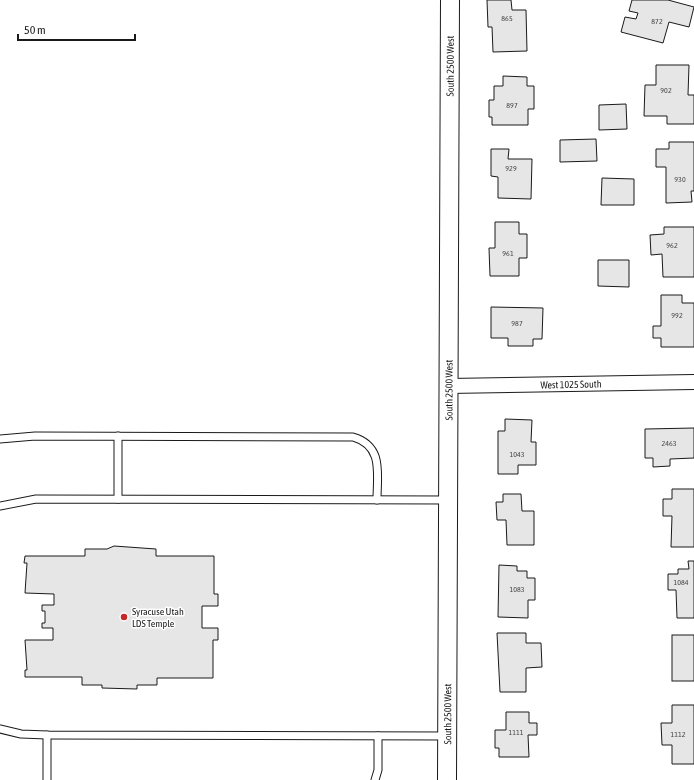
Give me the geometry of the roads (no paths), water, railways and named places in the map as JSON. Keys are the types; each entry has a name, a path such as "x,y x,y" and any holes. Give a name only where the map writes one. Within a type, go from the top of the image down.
{"street":[{"name":"South 2500 West","path":"447,780 450,0"},
{"name":"West 1025 South","path":"448,386 694,382"}],"lane":[{"path":"0,439 35,436 353,437 367,444 376,456 377,500"},
{"path":"118,436 118,499"},
{"path":"0,506 36,499 448,500"},
{"path":"0,729 21,734 47,735 447,736"},
{"path":"47,735 47,780"},
{"path":"375,780 378,770 378,736"}],"place":[{"name":"Syracuse Utah LDS Temple","path":"124,617"}]}
